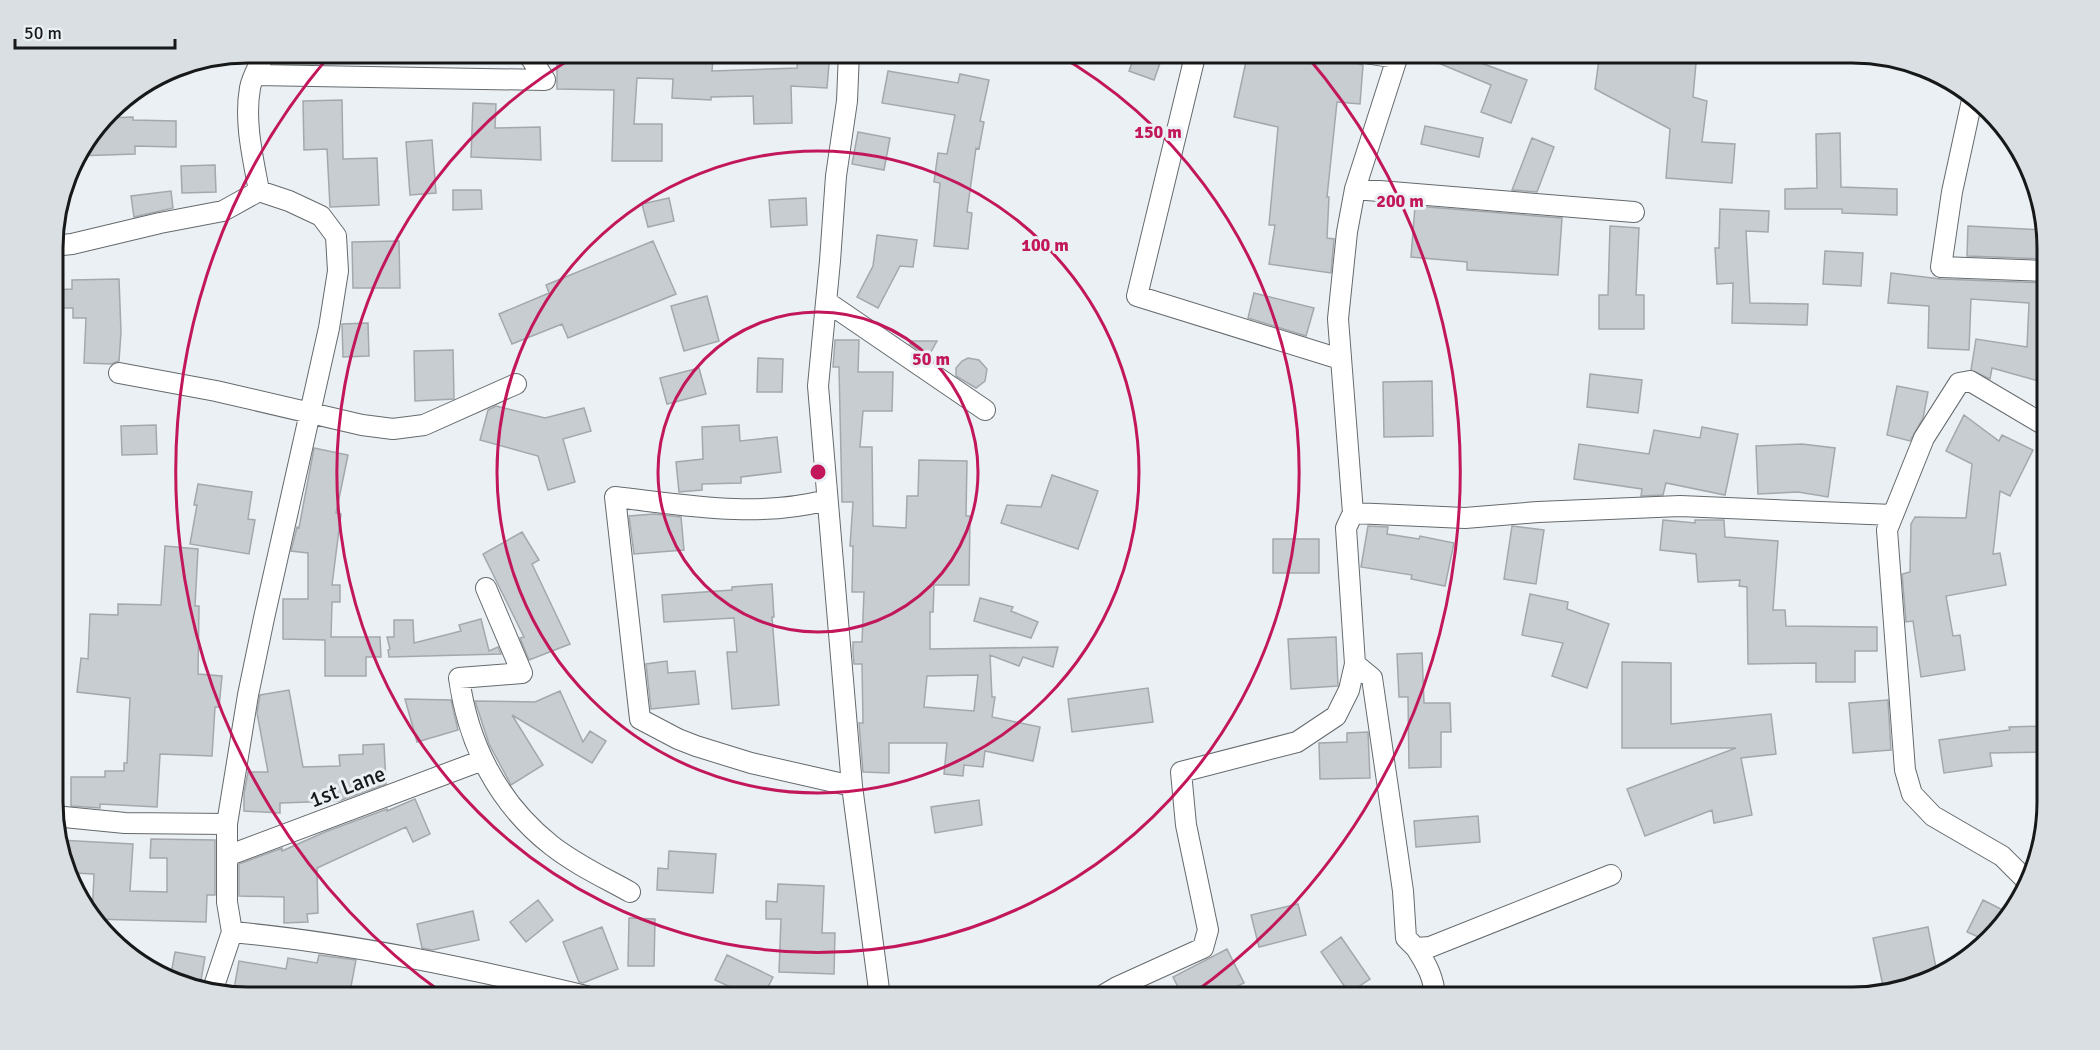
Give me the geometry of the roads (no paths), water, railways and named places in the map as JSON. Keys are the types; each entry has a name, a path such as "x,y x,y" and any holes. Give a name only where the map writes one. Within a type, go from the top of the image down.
{"street":[{"path":"259,191 249,133 250,86 261,63"},
{"path":"256,75 545,80 534,63"},
{"path":"849,63 847,101 836,176 818,386 852,786 879,987"},
{"path":"1193,63 1137,296 1340,359"},
{"path":"1116,987 1203,948 1208,930 1186,825 1181,772 1297,742 1336,716 1349,690 1355,664 1346,528 1353,513 1338,319 1347,232 1355,189 1395,63"},
{"path":"1971,106 1952,192 1941,267 2037,271"},
{"path":"1355,189 1634,212"},
{"path":"63,245 160,223 223,212 259,191 289,201 321,216 336,236 338,271 329,328 248,695 227,824 227,902 232,932 215,984"},
{"path":"826,302 985,410"},
{"path":"119,373 216,391 362,425 393,429 424,425 516,384"},
{"path":"2021,875 2002,856 1933,816 1912,794 1905,770 1887,530 1924,438 1959,383 1971,381 2037,421"},
{"path":"823,501 796,508 768,510 718,508 615,497 640,719 696,746 751,763 852,786"},
{"path":"1353,513 1465,518 1538,512 1680,506 1893,515"},
{"path":"486,588 522,673 459,678 464,710 476,747 502,793 525,821 576,862 630,892"},
{"path":"1355,664 1372,678 1403,891 1407,938 1429,968 1434,987"},
{"name":"1st Lane","path":"227,856 483,760"},
{"path":"64,817 125,824 227,824"},
{"path":"1416,948 1430,947 1611,875"},
{"path":"232,932 294,937 490,973 548,987"}]}
